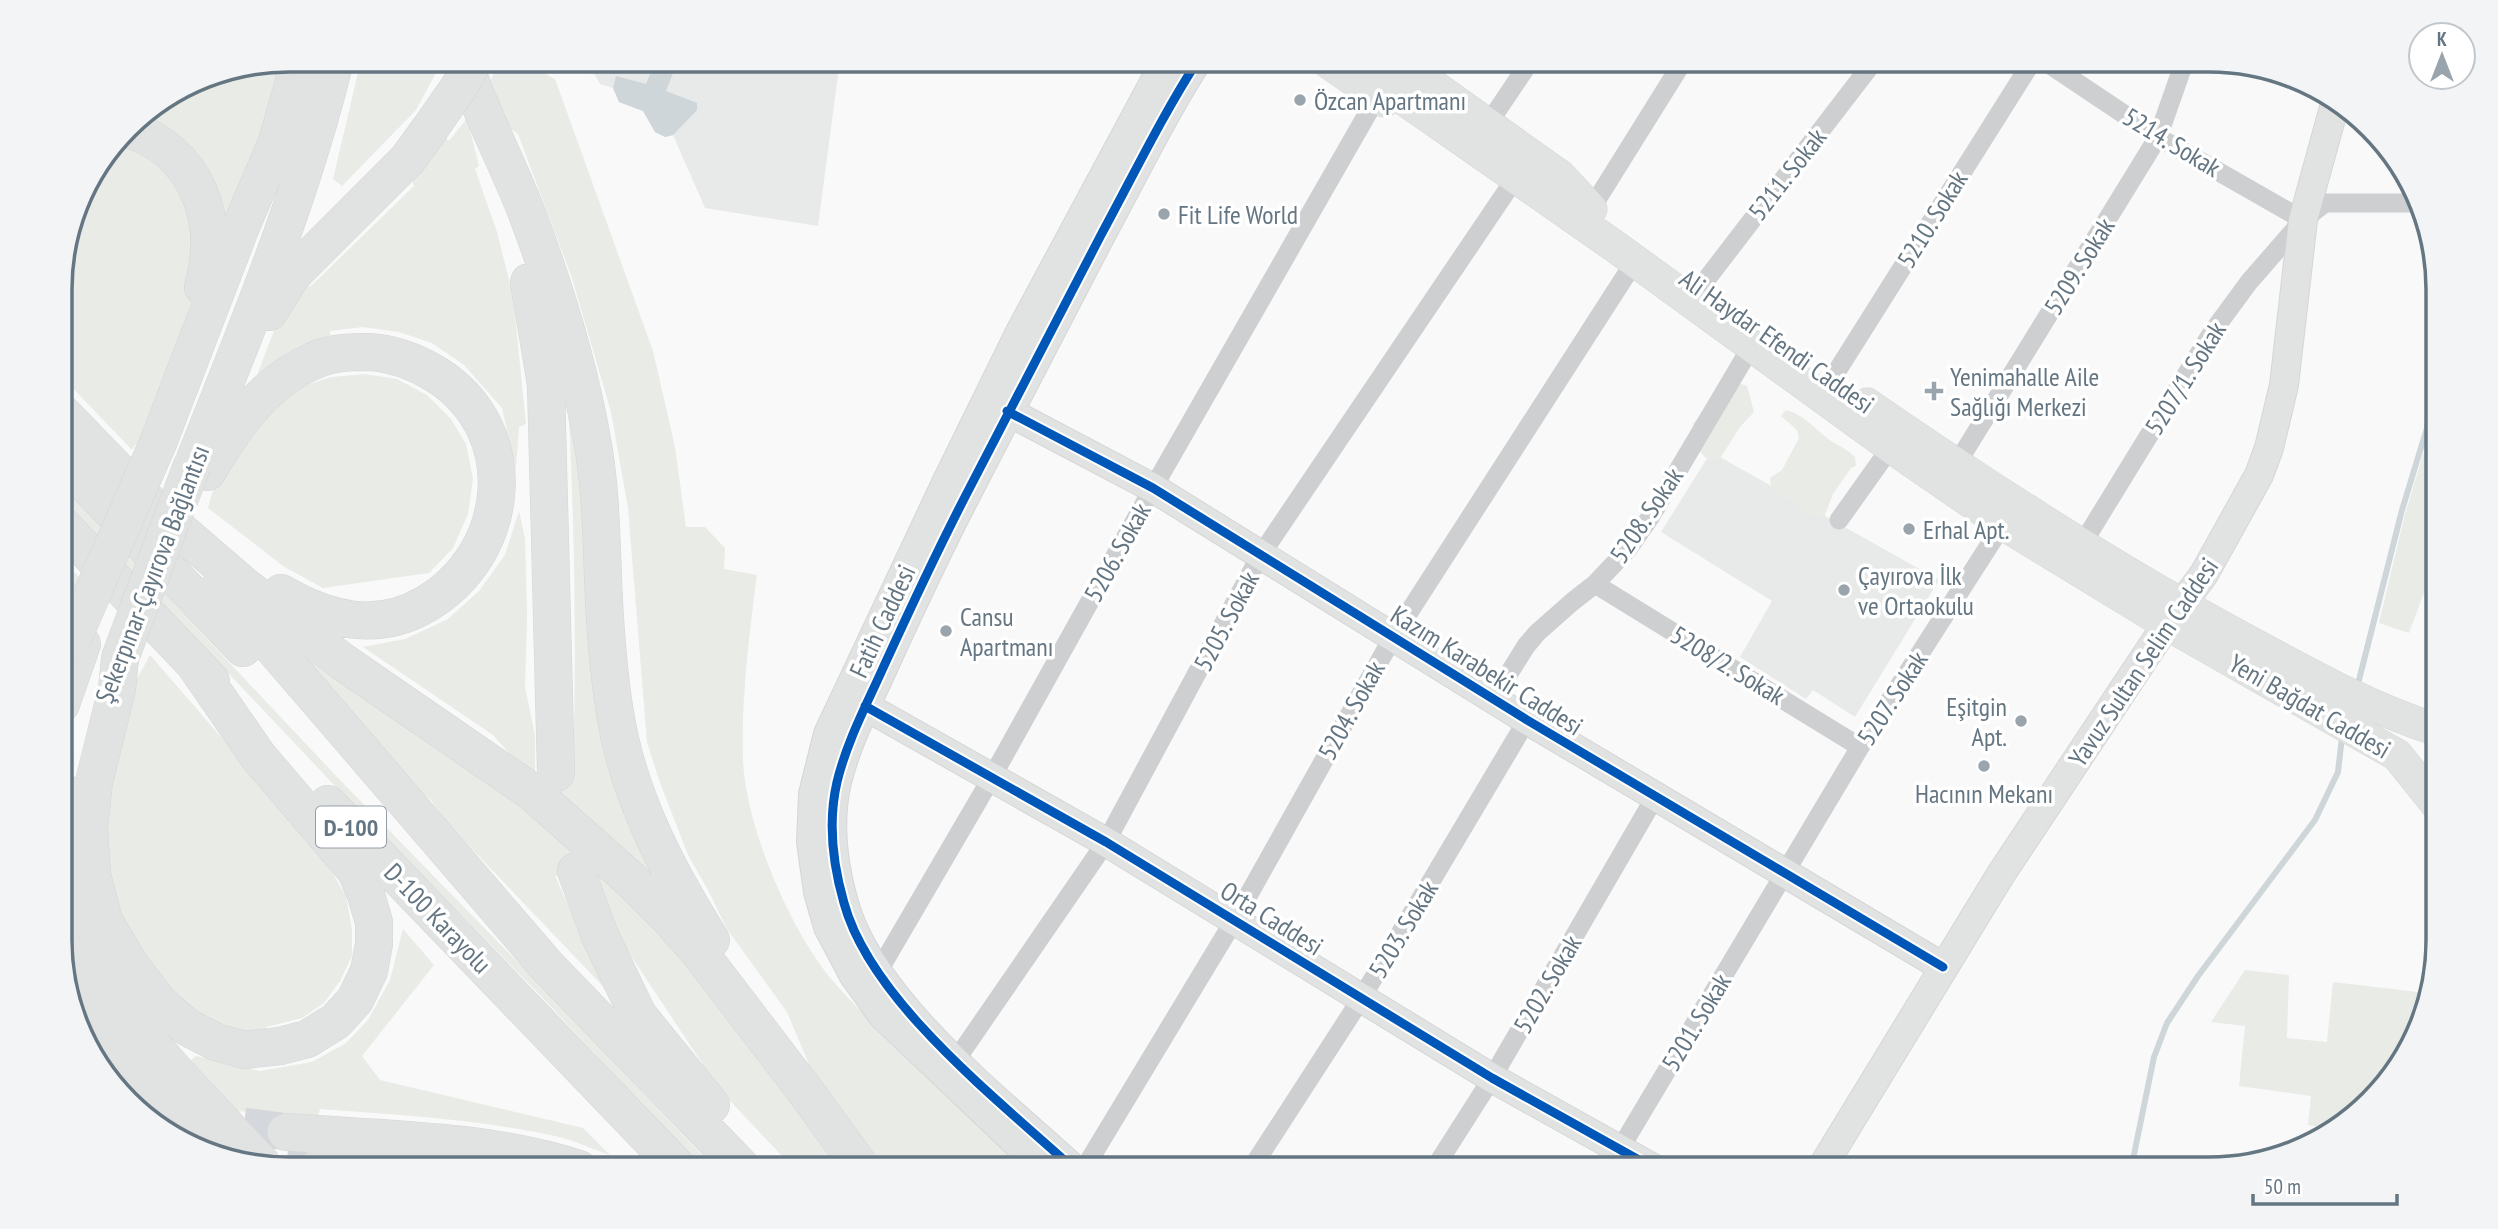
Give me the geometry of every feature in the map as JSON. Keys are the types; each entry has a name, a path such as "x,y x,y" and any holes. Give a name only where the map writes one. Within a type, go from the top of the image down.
{"highway":[{"name":"Şekerpınar-Çayırova Bağlantısı","path":"72,649 158,443 240,229 277,142 297,72"},
{"name":"Şekerpınar-Çayırova Bağlantısı","path":"72,787 120,658 200,468 300,184 332,72"},
{"path":"200,468 265,318 292,275 408,159 469,72"},
{"path":"470,72 514,217 534,301 546,385 556,773"},
{"path":"470,72 525,209 547,273 592,435 613,700 626,762 648,825 682,894 806,1092"},
{"path":"137,133 165,146 182,163 199,190 209,226 205,282 158,443"},
{"path":"155,509 306,608 342,619 363,621 418,609 453,585 480,551 496,502 494,457 477,414 447,381 431,371 414,362 377,353 332,355 312,361 287,376 260,398 200,468"},
{"path":"72,413 546,965"},
{"path":"72,423 155,509 242,584 343,662 531,792 649,898 691,943 853,1157"},
{"name":"D-100 Karayolu","path":"72,470 546,965"},
{"name":"D-100 Karayolu","path":"72,536 667,1157"},
{"path":"120,658 117,689 94,782 89,827 92,875 104,922 130,965 160,1004 187,1027 216,1042 245,1050 307,1040 336,1021 355,1000 369,971 374,944 374,922 366,895 356,871 258,756 193,662"},
{"path":"576,871 600,936 638,1014 751,1157"},
{"name":"Şekerpınar-Çayırova Bağlantısı","path":"72,916 78,937 105,992 252,1154"},
{"name":"D-100","path":"546,965 731,1157"},
{"path":"83,1007 133,1074 189,1133"},
{"path":"286,1132 481,1147 534,1157"}],"main road":[{"path":"1374,73 1488,124 1560,176 1591,209"},
{"path":"1374,73 1508,188 1555,217 1624,253"},
{"name":"Ali Haydar Efendi Caddesi","path":"1374,73 1591,209 1699,289 1956,466 2081,546 2174,615"},
{"name":"Ali Haydar Efendi Caddesi","path":"1374,73 1891,447 2003,524 2174,615"},
{"path":"2174,615 2426,725"},
{"name":"Yeni Bağdat Caddesi","path":"2174,615 2397,755 2426,791"},
{"path":"2397,755 2426,771"}],"street":[{"path":"831,895 814,871 811,827 816,775 828,734 1020,332 1160,72"},
{"name":"Fatih Caddesi","path":"1056,1157 902,1005 878,972 847,941 831,895 832,811 844,756 944,537 1007,411 1150,142 1191,72"},
{"path":"1488,124 1523,72"},
{"path":"1591,209 1677,72"},
{"name":"5211. Sokak","path":"1699,289 1866,72"},
{"name":"5210. Sokak","path":"1832,379 2026,72"},
{"name":"5214. Sokak","path":"2061,72 2158,137 2303,220"},
{"name":"5209. Sokak","path":"1956,466 2158,137 2181,72"},
{"name":"5206. Sokak","path":"878,972 992,777 1153,488 1374,73"},
{"name":"Yavuz Sultan Selim Caddesi","path":"1828,1157 2001,874 2204,574 2248,498 2269,448 2284,385 2303,220 2333,111"},
{"name":"5205. Sokak","path":"956,1060 1106,842 1260,556 1508,188"},
{"name":"5207/1. Sokak","path":"2081,546 2213,331 2249,282 2303,220 2325,203 2408,203"},
{"name":"5204. Sokak","path":"1073,1157 1235,919 1392,636 1624,253"},
{"name":"5208. Sokak","path":"1493,699 1537,633 1595,584 1628,549 1651,516 1751,346"},
{"name":"Kazım Karabekir Caddesi","path":"1007,411 1153,488 1527,720 1943,967"},
{"path":"1839,520 1891,447"},
{"name":"5207. Sokak","path":"1784,874 1860,747 2003,524"},
{"name":"5208/2. Sokak","path":"1595,584 1860,747"},
{"name":"Orta Caddesi","path":"865,706 1106,842 1235,919 1492,1078 1611,1157"},
{"name":"5203. Sokak","path":"1259,1157 1361,999 1527,720"},
{"name":"5202. Sokak","path":"1442,1157 1492,1078 1655,797"},
{"name":"5201. Sokak","path":"1615,1157 1784,874"},
{"path":"847,941 862,990 883,1016 1054,1157"}],"shaded area":[{"path":"281,72 227,238 145,127 168,108 206,88 246,76"},
{"path":"358,72 437,72 416,110 342,186 333,179"},
{"path":"494,72 544,72 555,79 653,351 675,447 686,527 705,527 725,548 724,569 757,575 744,691 743,761 752,816 761,846 786,906 816,959 842,991 1014,1157 861,1157 828,1110 787,1012 727,929 688,855 647,742 628,508 611,412 572,278 518,134 507,126 491,80"},
{"path":"588,72 838,72 818,226 705,208 673,135 665,137 655,132 643,111 619,102 613,88 600,84 595,75"},
{"path":"651,72 673,72 666,91 697,103 697,110 673,135 665,137 655,132 643,111 619,102 613,88 616,76 646,84"},
{"path":"467,118 479,166 475,169 497,232 513,296 526,424 519,427 516,469 502,408 464,365 432,343 399,332 363,327 330,331 331,341 253,386 275,328 303,283 310,287 414,186 412,179 446,138 449,141"},
{"path":"130,141 139,143 196,204 192,299 177,348 138,447 135,445 132,450 72,388 72,275 79,233 101,180"},
{"path":"365,374 397,379 427,395 451,419 466,444 473,479 468,514 453,548 429,573 323,588 283,566 208,508 217,476 273,405 295,389 331,377"},
{"path":"567,376 662,887 511,755 493,735 363,647 405,639 448,619 479,591 505,555 519,511 525,539 525,687 535,735 535,775 573,770 574,573"},
{"path":"1734,382 1747,386 1754,412 1740,427 1719,460 1712,460 1699,449 1693,424 1705,408"},
{"path":"1786,410 1803,418 1855,457 1856,466 1851,468 1833,494 1824,517 1807,514 1775,493 1771,485 1770,478 1782,470 1799,438 1797,430 1781,416"},
{"path":"2426,445 2426,586 2409,633 2379,623 2405,514"},
{"name":"Çayırova İlk ve Ortaokulu","path":"1711,452 1939,580 1855,717 1813,690 1806,699 1740,657 1772,601 1661,532"},
{"path":"72,496 339,779 704,1157 692,1157 539,994 335,786 72,508"},
{"path":"72,570 83,581 72,604"},
{"path":"256,608 516,800 679,947 750,1038 831,1157 783,1157 720,1090 629,953 606,911 576,871 555,876 569,907 574,906 616,1000 451,827 430,799 389,768"},
{"path":"150,655 319,850 346,896 352,929 352,956 340,981 324,1003 302,1018 266,1027 265,1036 229,1031 195,1014 166,989 139,952 107,884 101,827 130,692"},
{"path":"403,929 434,965 362,1056 380,1080 583,1128 610,1155 555,1136 467,1122 320,1109 318,1116 233,1111 186,1064 196,1056 260,1071 312,1062 346,1043 368,1020 390,980"},
{"path":"2245,970 2289,975 2287,1038 2327,1042 2333,982 2420,992 2410,1023 2381,1072 2363,1094 2319,1127 2308,1125 2311,1096 2239,1086 2245,1026 2211,1022"}],"waterway":[{"path":"2359,680 2402,510 2426,431"},
{"path":"2133,1157 2154,1057 2167,1023 2198,976 2315,820 2338,772 2342,737"}],"tunnel":[{"path":"155,1111 286,1132"}],"cycle path":[{"path":"1061,1157 941,1048 881,977 859,940 840,888 833,843 834,797 841,767 857,724 945,537 1136,168 1191,72"},
{"path":"1007,411 1153,488 1527,720 1943,967"},
{"path":"865,706 1106,842 1492,1078 1634,1157"}],"place":[{"name":"Özcan Apartmanı","path":"1300,100"},
{"name":"Fit Life World","path":"1164,214"},
{"name":"Yenimahalle Aile Sağlığı Merkezi","path":"1934,391"},
{"name":"Erhal Apt.","path":"1909,529"},
{"name":"Çayırova İlk ve Ortaokulu","path":"1844,590"},
{"name":"Cansu Apartmanı","path":"946,631"},
{"name":"Eşitgin Apt.","path":"2021,721"},
{"name":"Hacının Mekanı","path":"1984,766"}]}
